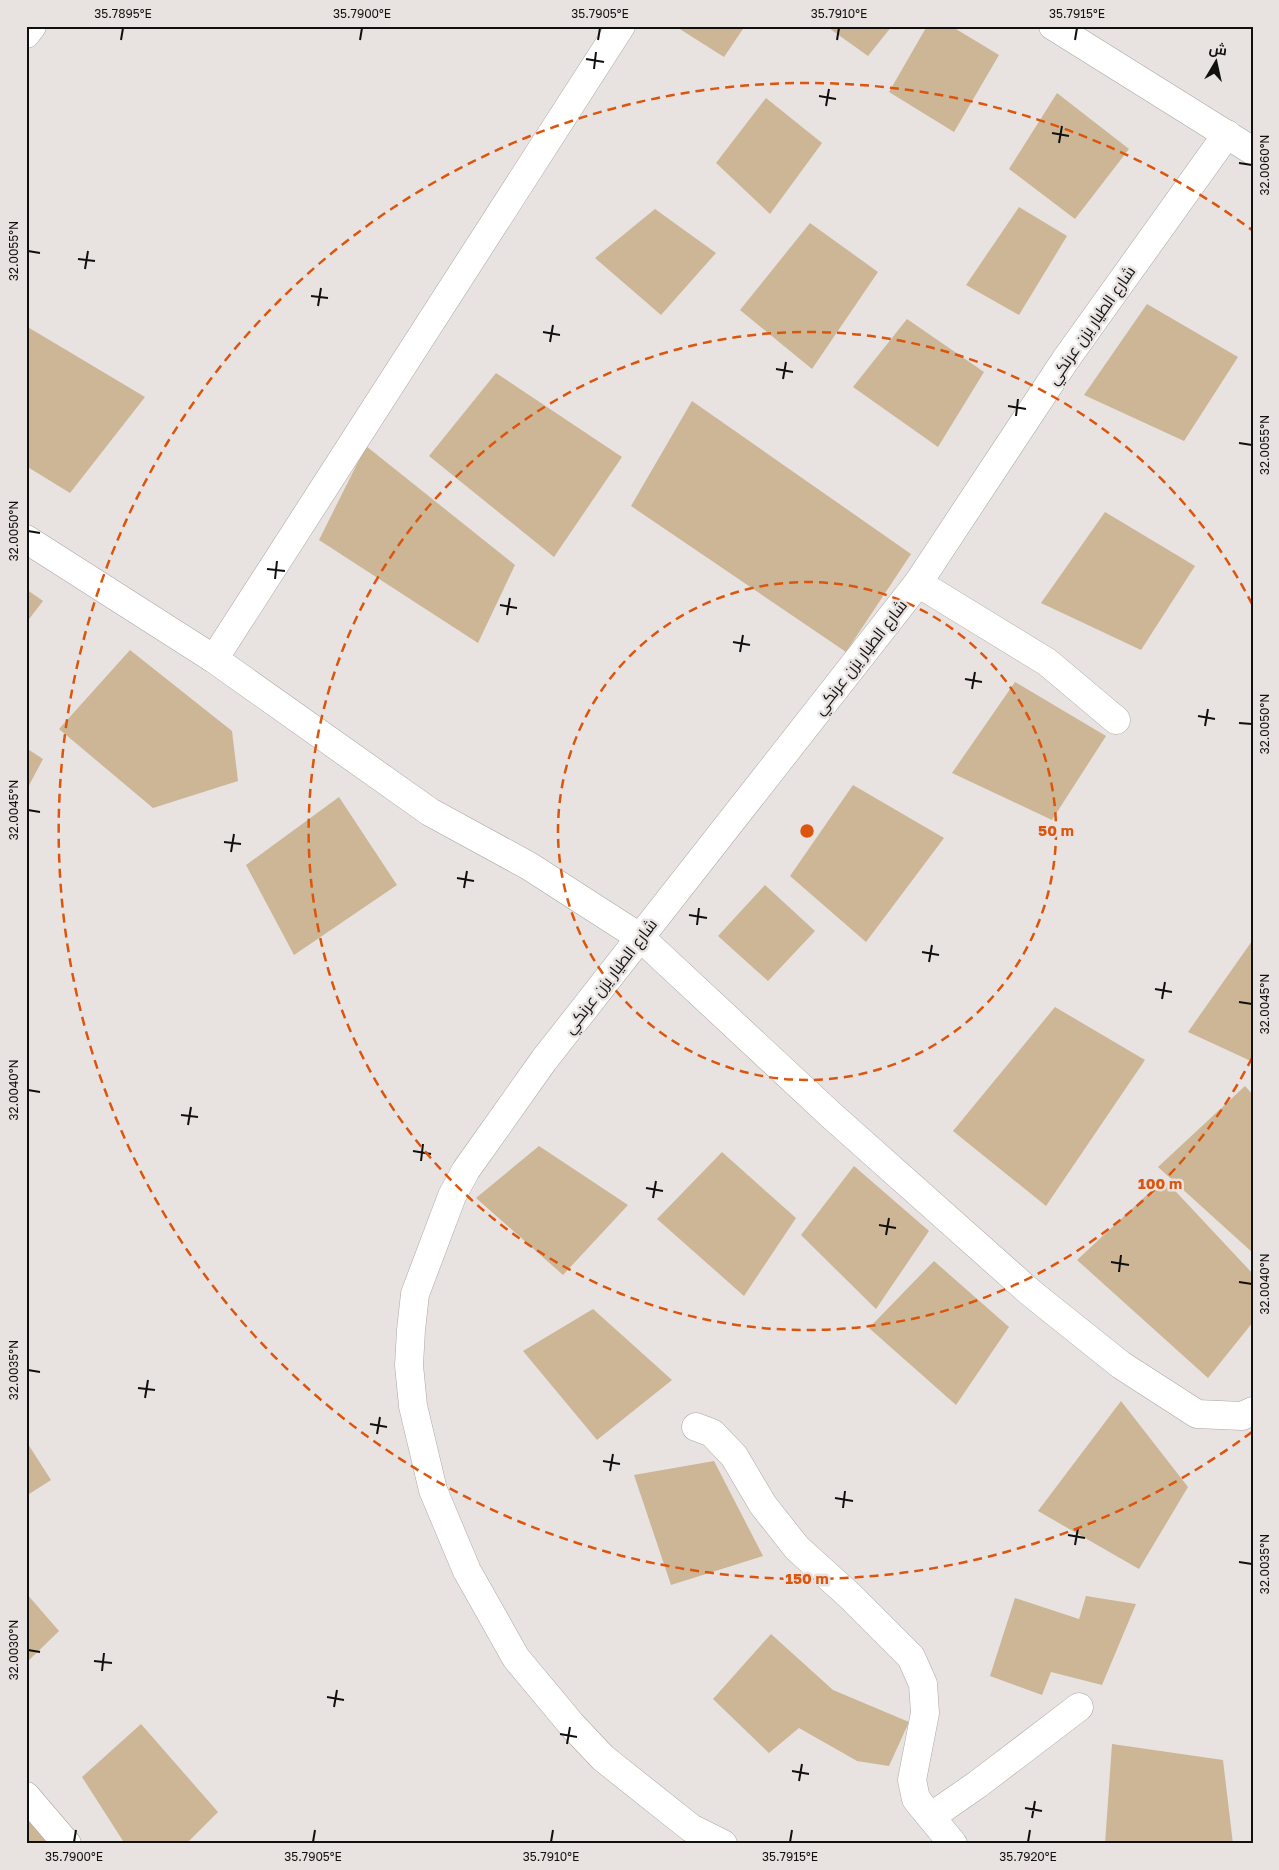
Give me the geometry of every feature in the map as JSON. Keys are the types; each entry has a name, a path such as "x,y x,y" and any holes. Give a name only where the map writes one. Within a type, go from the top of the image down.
{"street":[{"path":"26,34 32,26"},
{"path":"214,659 621,26"},
{"path":"1053,26 1253,151"},
{"name":"شارع الطيار يزن عرنكي","path":"723,1844 691,1828 603,1758 571,1724 516,1658 468,1571 433,1490 413,1406 410,1365 415,1294 452,1196 466,1170 544,1060 918,583 1066,359 1227,134"},
{"path":"26,539 214,659 430,812 529,866 641,938 839,1122 1031,1293 1121,1365 1197,1414 1242,1416 1253,1411"},
{"path":"918,583 1047,662 1116,720"},
{"path":"696,1427 712,1433 734,1456 763,1504 797,1548 850,1596 911,1657 923,1684 925,1705 912,1780 913,1789 916,1799 932,1816 953,1844"},
{"path":"932,1816 978,1784 1079,1707"},
{"path":"26,1796 67,1844"}],"building":[{"path":"675,26 745,26 724,57"},
{"path":"826,26 892,26 868,56"},
{"path":"927,26 951,26 999,55 954,132 889,92"},
{"path":"1057,93 1129,149 1075,219 1009,169"},
{"path":"766,98 822,143 770,214 716,163"},
{"path":"1019,207 1067,236 1019,315 966,285"},
{"path":"655,209 716,253 661,315 595,258"},
{"path":"810,223 878,272 812,369 740,310"},
{"path":"1147,304 1238,357 1184,441 1084,395"},
{"path":"907,319 984,372 938,447 853,387"},
{"path":"26,326 145,397 70,493 26,466"},
{"path":"496,373 622,457 554,557 429,456"},
{"path":"692,401 911,554 846,652 631,506"},
{"path":"366,446 515,565 478,643 319,540"},
{"path":"1105,512 1195,566 1141,650 1041,603"},
{"path":"26,589 43,601 26,623"},
{"path":"130,650 232,731 238,781 153,808 59,729"},
{"path":"1015,682 1106,736 1052,820 952,773"},
{"path":"26,748 43,759 26,791"},
{"path":"853,785 944,838 866,942 790,876"},
{"path":"339,797 397,885 294,955 246,865"},
{"path":"765,885 815,931 768,981 718,936"},
{"path":"1253,942 1253,1062 1188,1032"},
{"path":"1055,1007 1145,1060 1046,1206 953,1131"},
{"path":"1245,1086 1253,1095 1253,1253 1158,1167"},
{"path":"539,1146 628,1205 563,1275 476,1198"},
{"path":"722,1152 796,1218 744,1296 657,1219"},
{"path":"854,1166 929,1231 876,1309 801,1235"},
{"path":"1164,1179 1253,1274 1253,1322 1208,1378 1077,1260"},
{"path":"934,1261 1009,1327 956,1405 869,1328"},
{"path":"593,1309 672,1380 597,1440 523,1351"},
{"path":"1121,1401 1188,1487 1139,1569 1038,1511"},
{"path":"26,1441 51,1480 26,1496"},
{"path":"714,1461 763,1556 671,1585 634,1475"},
{"path":"26,1593 59,1631 26,1663"},
{"path":"1086,1596 1136,1604 1102,1685 1051,1672 1042,1695 990,1676 1015,1598 1079,1619"},
{"path":"771,1634 833,1690 909,1722 889,1766 857,1761 799,1728 769,1753 713,1699"},
{"path":"141,1724 218,1812 186,1844 125,1844 82,1777"},
{"path":"1112,1744 1223,1760 1233,1844 1105,1844"},
{"path":"26,1809 56,1844 26,1844"}]}
